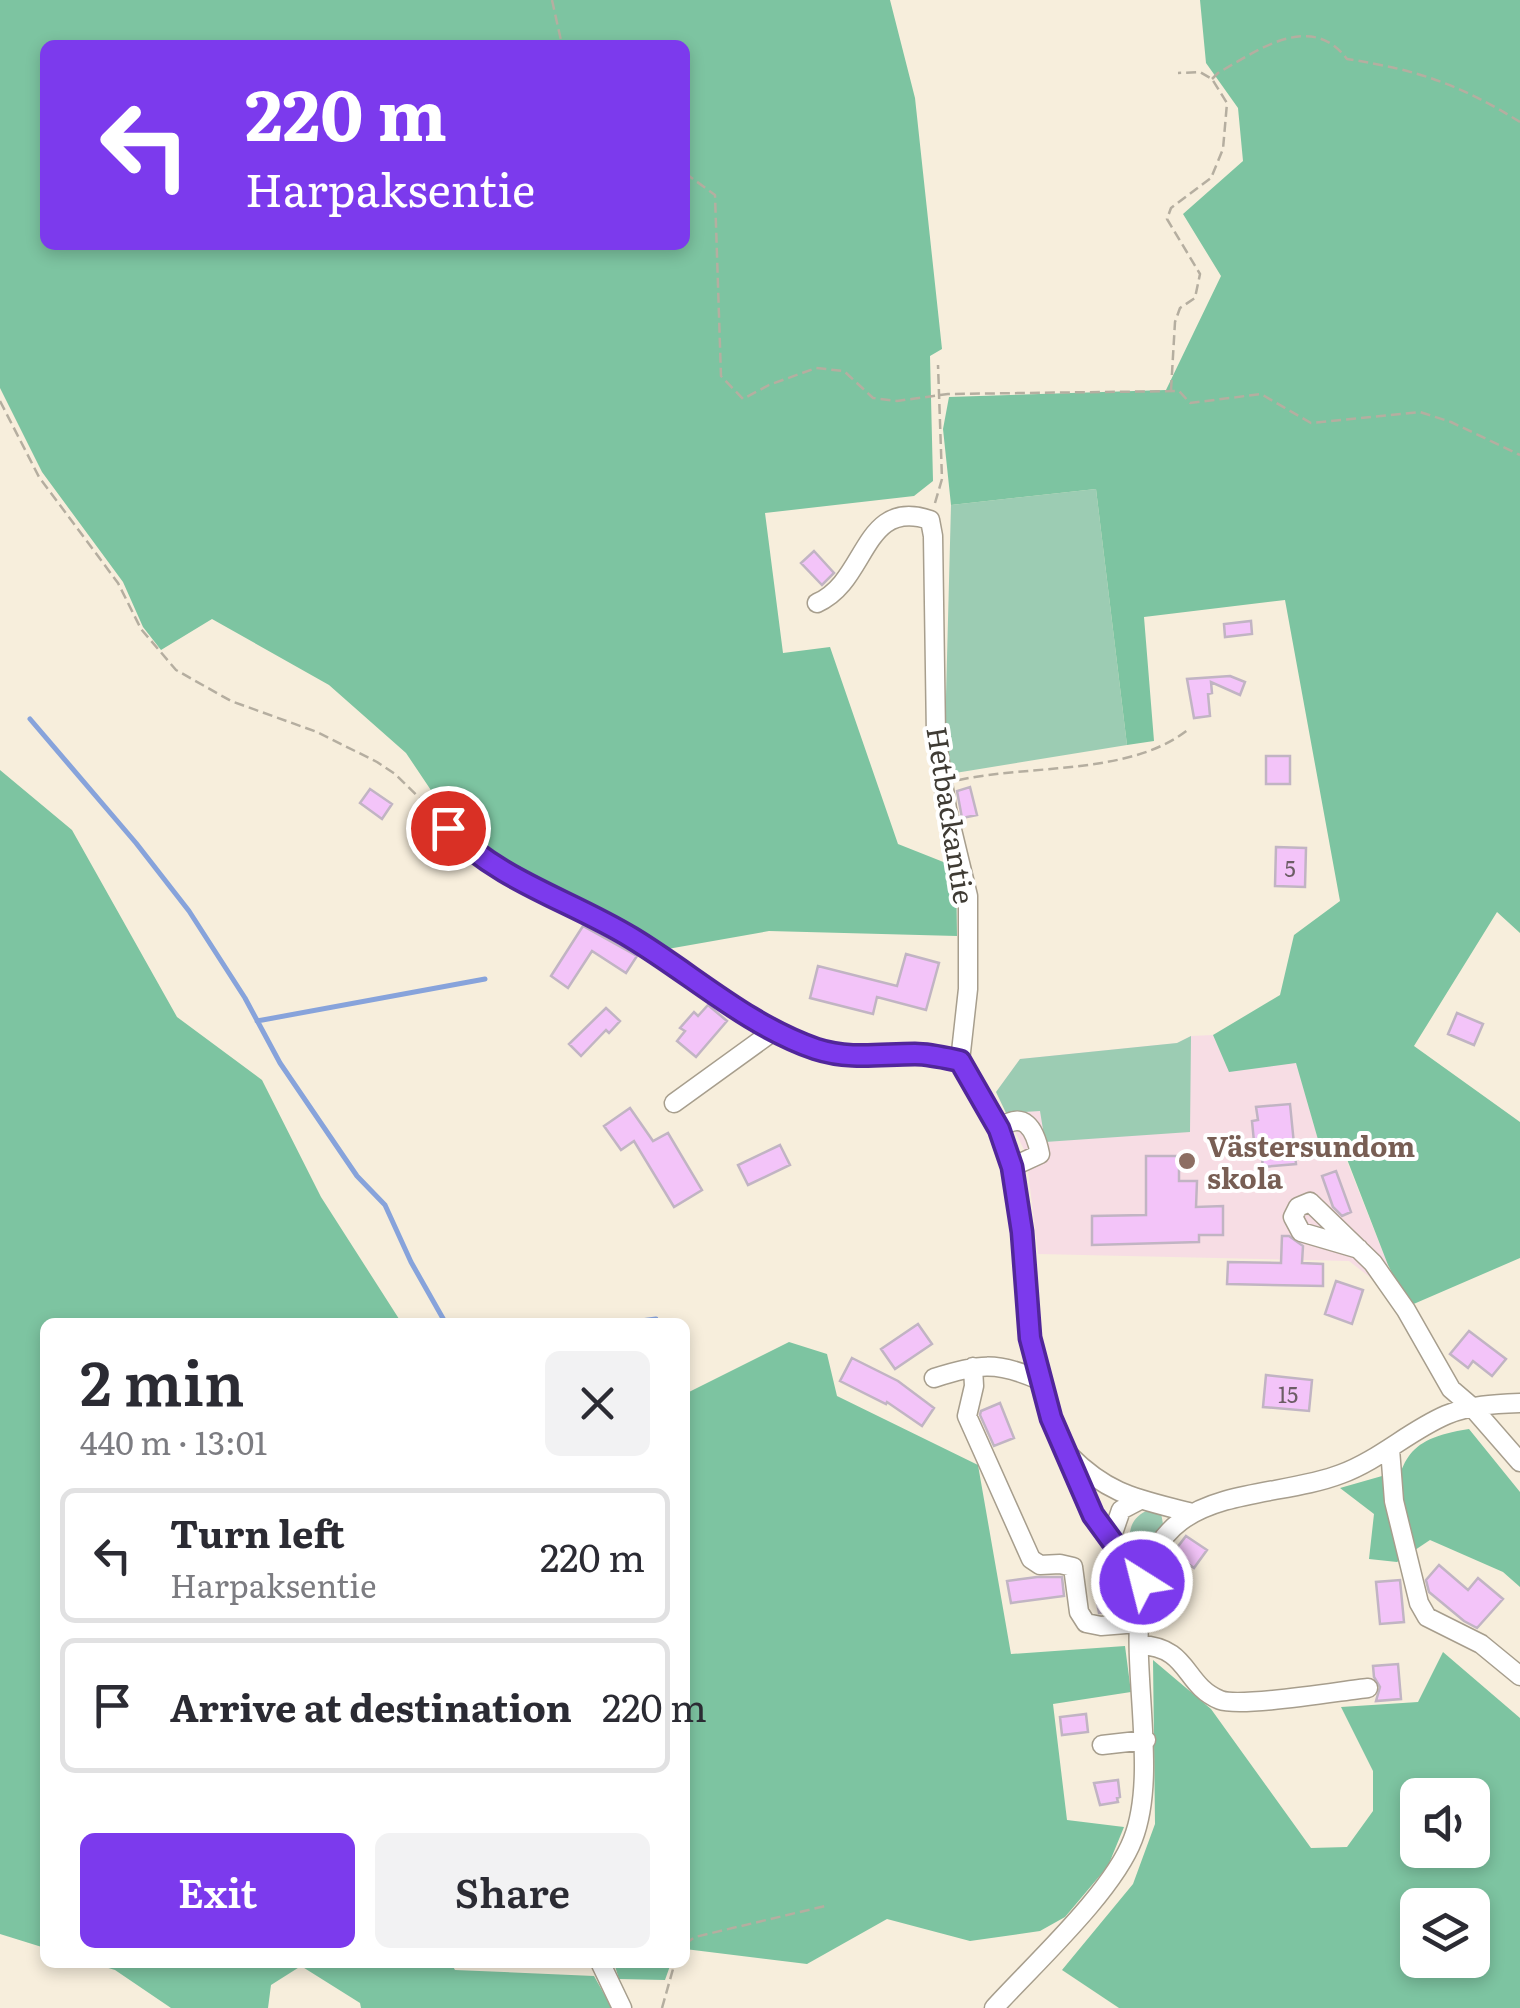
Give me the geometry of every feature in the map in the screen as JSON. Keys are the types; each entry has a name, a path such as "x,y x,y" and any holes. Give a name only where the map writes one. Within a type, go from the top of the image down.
{"street":[{"path":"817,603 842,589 870,540 895,516 911,514 930,520"},
{"name":"Hetbackantie","path":"930,520 936,736 968,896 968,990 960,1061"},
{"path":"448,828 484,861 516,881 634,939 774,1030 834,1054 868,1058 917,1054 960,1061 999,1129 1012,1167 1022,1232 1027,1320 1038,1380 1079,1488 1142,1582"},
{"path":"674,1104 774,1030"},
{"path":"999,1129 1014,1119 1022,1119 1039,1146 1037,1158 1012,1167"},
{"path":"1359,1249 1406,1310 1451,1389 1520,1462"},
{"path":"934,1378 992,1364 1013,1368 1038,1380"},
{"path":"973,1367 974,1386 967,1416 1031,1559 1040,1565 1073,1567 1079,1612 1086,1623 1101,1626 1138,1622"},
{"path":"994,2008 1092,1900 1134,1837 1142,1801 1146,1740 1138,1622 1146,1567 1164,1536 1192,1513 1338,1476 1444,1416 1472,1407 1520,1403"},
{"path":"1390,1449 1394,1500 1418,1603 1427,1616 1481,1644 1520,1676"},
{"path":"1065,1451 1092,1478 1140,1500 1192,1513"},
{"path":"1111,1539 1120,1510 1140,1500"},
{"path":"1140,1645 1160,1646 1171,1652 1208,1693 1230,1702 1368,1688"},
{"path":"1102,1745 1146,1740"},
{"path":"603,1968 622,2008"}],"path":[{"path":"552,0 561,40"},
{"path":"1212,80 1218,72 1277,40 1318,36 1337,45 1348,59 1401,68 1454,84 1520,122"},
{"path":"1171,391 1176,322 1180,308 1196,298 1200,274 1167,219 1170,208 1210,178 1222,149 1227,103 1212,80 1200,72 1178,73"},
{"path":"690,177 715,195 721,376 743,399 816,368 844,371 873,398 898,401 1180,391 1190,404 1260,394 1311,423 1420,412 1451,422 1520,455"},
{"path":"930,520 942,478 938,366"},
{"path":"0,401 39,478 118,583 141,629 176,670 231,701 316,732 377,762 396,774 448,828"},
{"path":"943,783 1128,758 1176,739 1189,729"},
{"path":"690,1940 824,1906"},
{"path":"662,2008 673,1968"}],"shaded area":[{"name":"Västersundom skola","path":"1213,1035 1229,1071 1296,1062 1321,1150 1344,1154 1388,1265 1371,1278 1349,1261 1038,1254 1026,1154 996,1092 1020,1059 1177,1043 1191,1036"}],"green space":[{"path":"0,0 890,0 915,98 942,349 930,356 933,481 914,496 765,513 783,653 830,647 898,844 956,867 957,936 769,931 662,950 487,855 455,826 406,753 329,685 212,619 161,650 143,627 123,582 42,472 0,388"},
{"path":"1200,0 1520,0 1520,933 1497,912 1414,1046 1520,1122 1520,1258 1409,1306 1388,1265 1345,1154 1321,1150 1296,1063 1229,1072 1213,1035 1280,995 1294,935 1340,901 1285,600 1144,617 1154,741 1127,745 1096,489 951,505 943,429 949,397 1166,390 1221,276 1183,214 1243,161 1238,108 1206,63"},
{"path":"1096,489 1127,745 949,774 945,734 951,505"},
{"path":"0,770 72,830 177,1017 262,1080 321,1197 398,1318 40,1318 40,1946 0,1934"},
{"path":"1191,1036 1190,1132 1045,1142 1040,1111 1006,1113 996,1092 1020,1059 1177,1043"},
{"path":"789,1342 827,1354 837,1396 978,1465 1011,1654 1125,1646 1131,1692 1053,1704 1067,1820 1124,1827 1108,1866 1065,1917 1040,1931 970,1941 887,1919 807,1964 690,1950 690,1392"},
{"path":"1469,1429 1520,1492 1520,1587 1503,1572 1430,1540 1397,1562 1369,1559 1374,1514 1340,1488 1382,1476 1390,1521 1408,1457 1430,1439"},
{"path":"1148,1510 1161,1513 1163,1524 1152,1538 1137,1541 1130,1535 1131,1527"},
{"path":"1443,1652 1520,1718 1520,2008 1119,2008 1062,1970 1133,1884 1155,1824 1153,1660 1211,1709 1311,1848 1347,1847 1373,1811 1373,1771 1341,1707 1418,1702"},
{"path":"108,1968 298,1968 271,1985 268,2008 171,2008"},
{"path":"304,1968 454,1968 594,1976 612,2008 361,2008 360,2003"},
{"path":"616,1968 669,1968 665,1980 619,1979"}],"building":[{"path":"814,551 834,573 822,585 801,563"},
{"path":"1251,621 1252,634 1225,637 1224,624"},
{"path":"1230,676 1245,682 1240,695 1211,682 1210,716 1194,718 1187,679"},
{"path":"1266,756 1290,756 1290,784 1266,784"},
{"path":"970,787 977,815 962,818 957,791"},
{"path":"370,789 392,804 382,819 360,803"},
{"path":"1276,847 1306,848 1305,887 1275,886"},
{"path":"583,926 637,956 626,973 592,951 568,988 551,976"},
{"path":"906,954 939,963 926,1010 877,997 873,1014 810,998 818,966 897,986"},
{"path":"708,1005 727,1021 696,1057 677,1041 685,1031 680,1028 694,1012 698,1016"},
{"path":"606,1008 620,1021 581,1056 569,1044"},
{"path":"1457,1013 1483,1024 1474,1045 1448,1034"},
{"path":"1290,1104 1296,1164 1263,1167 1261,1151 1255,1152 1252,1121 1258,1120 1256,1107"},
{"path":"630,1108 653,1141 668,1133 702,1190 674,1207 634,1141 621,1150 604,1126"},
{"path":"780,1145 790,1165 748,1185 738,1165"},
{"path":"1146,1156 1179,1156 1179,1181 1197,1181 1196,1207 1223,1206 1223,1235 1199,1235 1199,1242 1092,1245 1092,1216 1146,1215"},
{"path":"1336,1171 1351,1212 1342,1216 1333,1207 1322,1176"},
{"path":"1282,1236 1289,1236 1303,1246 1302,1263 1323,1264 1323,1286 1227,1284 1228,1262 1281,1263"},
{"path":"1336,1281 1363,1290 1352,1324 1325,1314"},
{"path":"918,1324 932,1344 895,1369 881,1349"},
{"path":"1469,1331 1506,1359 1492,1376 1473,1361 1468,1368 1450,1354"},
{"path":"852,1358 898,1381 934,1408 922,1426 887,1402 840,1381"},
{"path":"1266,1375 1312,1380 1309,1411 1263,1407"},
{"path":"1000,1403 1014,1438 994,1446 980,1415"},
{"path":"1186,1536 1207,1550 1194,1568 1173,1553"},
{"path":"1439,1565 1468,1590 1478,1578 1503,1599 1477,1628 1429,1592 1426,1580"},
{"path":"1062,1577 1064,1596 1011,1603 1007,1581"},
{"path":"1400,1580 1404,1622 1380,1624 1376,1582"},
{"path":"1116,1594 1119,1612 1099,1613 1096,1598"},
{"path":"1398,1664 1401,1699 1376,1701 1380,1687 1373,1666"},
{"path":"1086,1714 1088,1732 1062,1735 1060,1717"},
{"path":"1118,1780 1118,1802 1100,1805 1094,1783"}],"waterway":[{"path":"30,719 189,911 245,998 280,1063 357,1176 385,1205 443,1318"},
{"path":"257,1021 485,979"}],"place":[{"name":"Västersundom skola","path":"1187,1161"}],"route":[{"path":"448,828 484,861 516,881 634,939 774,1030 834,1054 868,1058 917,1054 960,1061 999,1129 1012,1167 1022,1232 1030,1338 1051,1418 1093,1515 1142,1582"}]}
